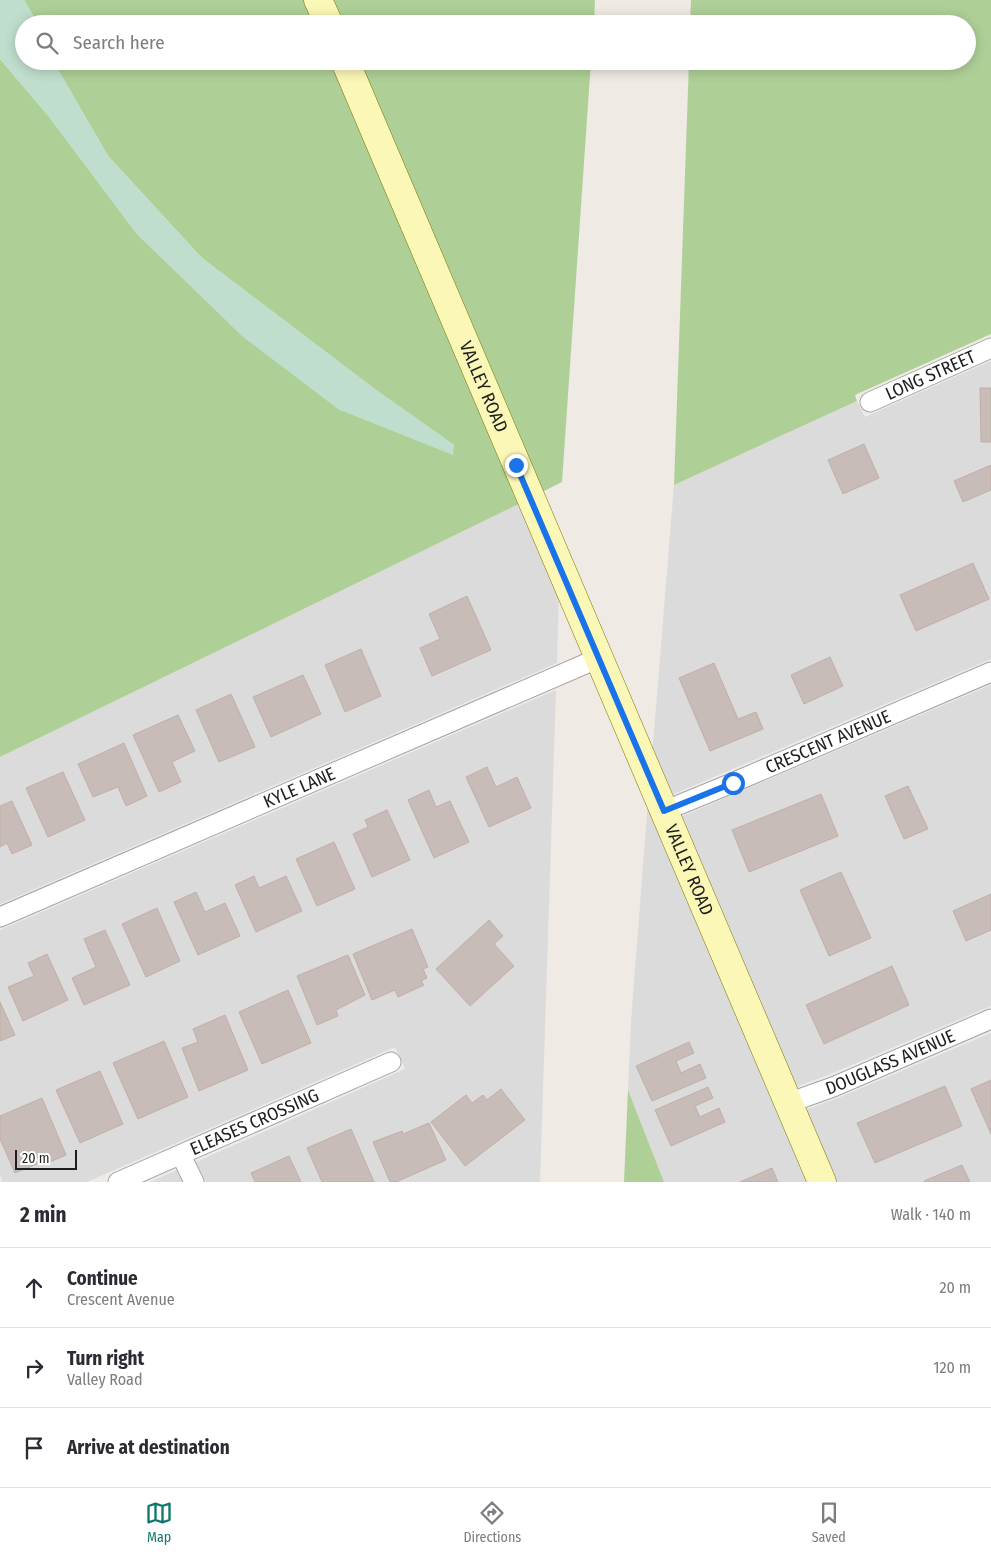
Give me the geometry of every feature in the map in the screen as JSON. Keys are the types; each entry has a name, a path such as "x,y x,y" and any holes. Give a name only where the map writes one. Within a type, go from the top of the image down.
{"street":[{"path":"318,0 325,15"},
{"name":"VALLEY ROAD","path":"348,70 822,1182"},
{"name":"LONG STREET","path":"870,402 991,348"},
{"name":"KYLE LANE","path":"0,917 599,658"},
{"name":"CRESCENT AVENUE","path":"664,811 991,672"},
{"name":"DOUGLASS AVENUE","path":"788,1103 833,1087 991,1019"},
{"name":"ELEASES CROSSING","path":"118,1182 391,1062"},
{"path":"181,1155 194,1182"}],"shaded area":[{"path":"991,361 991,659 669,796 652,756 674,485 857,401 865,417"},
{"path":"521,503 559,592 557,663 0,904 0,757"},
{"path":"991,685 991,1006 793,1088 678,818"},
{"path":"556,690 540,1182 206,1182 196,1162 405,1069 395,1047 87,1182 2,1182 0,1173 0,930"},
{"path":"648,801 810,1182 664,1182 628,1090 631,1022"},
{"path":"991,1033 991,1182 833,1182 802,1111 838,1098"},
{"path":"177,1170 183,1182 150,1182"}],"green space":[{"path":"0,0 24,0 33,15 15,15 15,70 58,70 108,156 202,258 376,390 454,445 453,455 340,410 243,337 137,234 50,118 0,59"},
{"path":"24,0 307,0 313,15 33,15"},
{"path":"330,0 595,0 594,15 336,15"},
{"path":"691,0 991,0 991,334 855,395 857,401 674,485 689,70 976,70 976,15 690,15"},
{"path":"0,59 50,118 137,234 243,336 340,410 454,445 376,390 202,258 108,156 58,70 337,70 521,503 0,757"},
{"path":"360,70 590,70 562,482 540,493"},
{"path":"628,1090 664,1182 624,1182"}],"building":[{"path":"980,388 991,388 991,442 981,442"},
{"path":"864,444 879,478 843,494 828,460"},
{"path":"991,465 991,490 963,502 954,481"},
{"path":"973,563 989,599 916,631 900,595"},
{"path":"467,596 491,650 432,676 420,648 440,639 429,614"},
{"path":"361,649 381,696 345,712 325,665"},
{"path":"830,657 843,686 804,704 791,675"},
{"path":"714,663 738,719 756,712 763,729 710,751 679,678"},
{"path":"303,675 321,714 271,737 253,697"},
{"path":"231,694 255,747 219,762 196,710"},
{"path":"178,715 195,751 172,762 181,782 159,792 133,735"},
{"path":"124,743 147,796 126,806 118,787 93,797 78,764"},
{"path":"487,767 496,787 517,777 531,808 489,827 466,777"},
{"path":"63,772 85,820 48,837 26,788"},
{"path":"908,786 928,829 904,839 885,796"},
{"path":"429,790 436,807 450,801 469,842 434,858 408,800"},
{"path":"821,794 838,836 749,872 732,830"},
{"path":"12,801 32,845 12,854 7,843 0,847 0,806"},
{"path":"387,810 410,860 372,877 353,834 368,827 365,820"},
{"path":"334,842 355,889 317,906 296,859"},
{"path":"841,872 871,938 829,956 800,890"},
{"path":"254,876 259,888 286,876 302,911 256,932 235,885"},
{"path":"196,892 205,912 225,903 240,936 198,955 174,902"},
{"path":"991,894 991,930 966,941 953,911"},
{"path":"157,908 180,961 146,977 122,924"},
{"path":"489,920 503,936 494,944 514,966 470,1006 436,969"},
{"path":"412,929 428,967 423,969 427,978 421,981 424,985 398,997 395,990 372,1000 353,954"},
{"path":"105,930 130,985 84,1005 72,978 96,967 84,939"},
{"path":"47,954 68,1000 23,1021 8,987 34,976 28,963"},
{"path":"348,955 365,995 336,1010 338,1016 317,1025 297,976"},
{"path":"892,966 909,1005 824,1044 806,1005"},
{"path":"288,990 311,1043 262,1064 239,1012"},
{"path":"0,1002 15,1035 0,1041"},
{"path":"225,1015 248,1070 199,1091 182,1048 198,1042 193,1029"},
{"path":"164,1041 188,1097 138,1119 113,1063"},
{"path":"689,1042 694,1053 676,1061 681,1073 700,1064 706,1078 652,1101 636,1066"},
{"path":"100,1071 123,1124 80,1143 56,1090"},
{"path":"991,1080 991,1134 971,1089"},
{"path":"945,1086 962,1126 875,1163 857,1123"},
{"path":"708,1087 713,1098 695,1106 700,1117 719,1108 725,1122 671,1146 655,1110"},
{"path":"501,1089 525,1120 465,1166 431,1122 466,1095 472,1103 483,1095 487,1100"},
{"path":"42,1098 66,1155 43,1165 39,1157 35,1159 37,1164 15,1173 0,1139 0,1116"},
{"path":"429,1123 446,1160 396,1182 390,1182 373,1142 402,1131 403,1134"},
{"path":"351,1129 374,1182 322,1182 307,1148"},
{"path":"289,1156 301,1182 255,1182 251,1173"},
{"path":"962,1165 970,1182 924,1182 924,1181"},
{"path":"772,1168 778,1182 740,1182"}],"route":[{"path":"516,465 664,811 733,783"}]}
